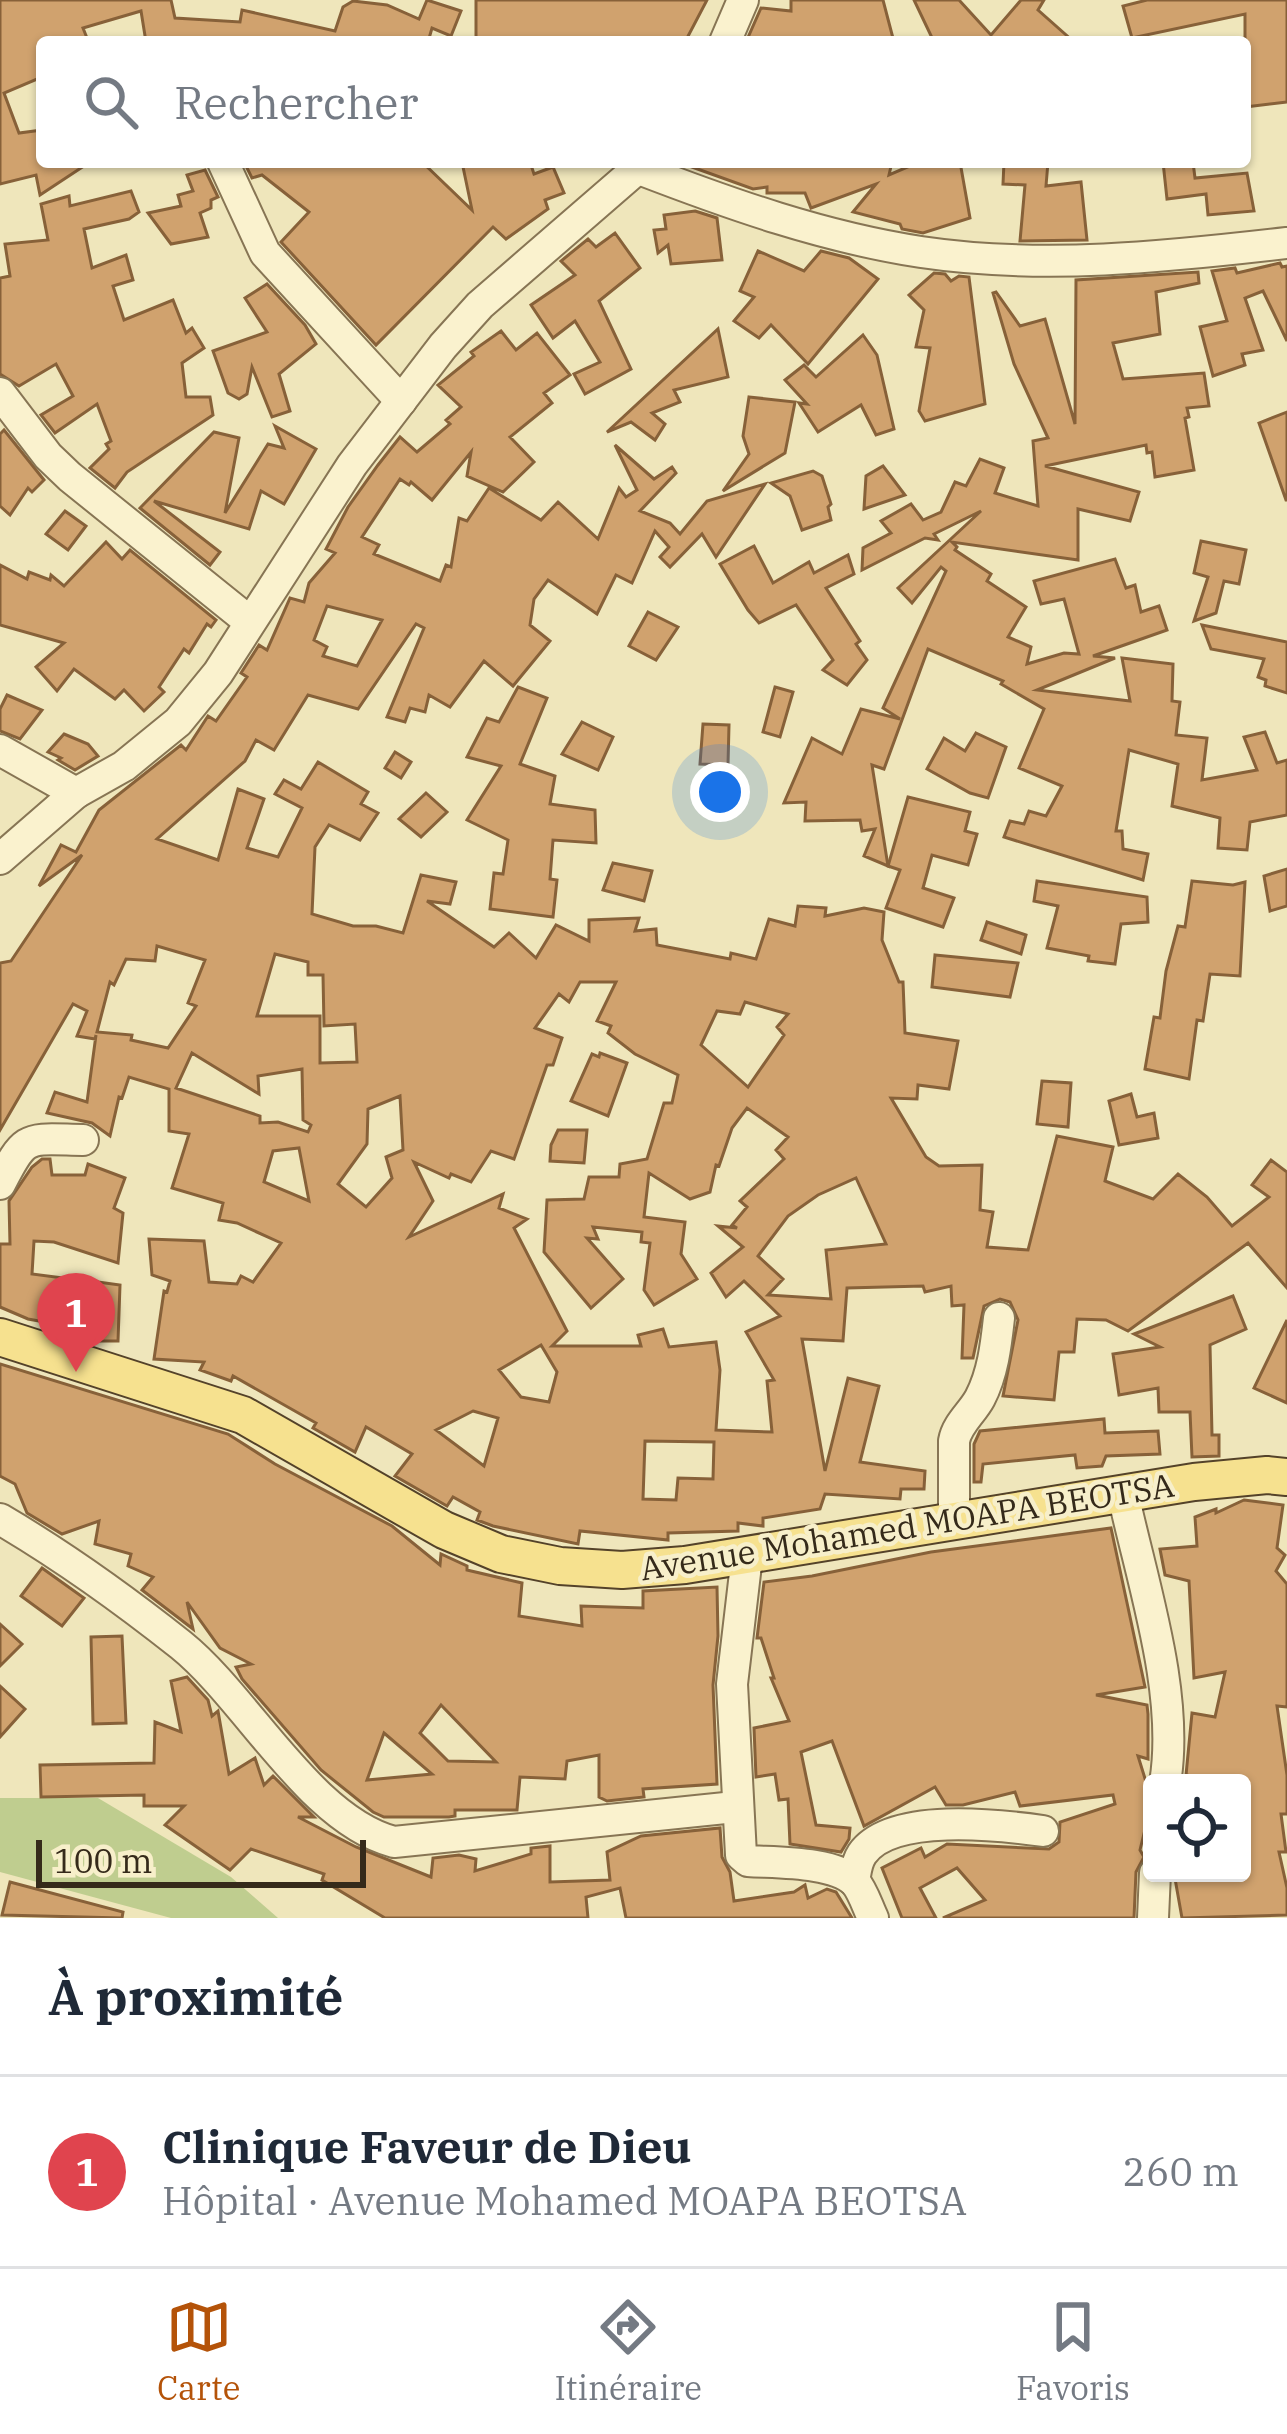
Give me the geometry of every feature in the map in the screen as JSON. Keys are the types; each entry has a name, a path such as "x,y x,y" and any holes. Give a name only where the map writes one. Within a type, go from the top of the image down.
{"main road":[{"name":"Avenue Mohamed MOAPA BEOTSA","path":"0,1337 242,1414 444,1529 501,1553 560,1566 622,1570 747,1556 1123,1493 1249,1477 1287,1478"}],"street":[{"path":"728,36 743,0"},
{"path":"226,168 265,253 401,401"},
{"path":"0,859 76,793 124,766 178,722 218,673 352,465 480,305 640,168"},
{"path":"647,168 748,211 921,252 997,259 1103,260 1287,243"},
{"path":"0,393 70,477 250,622"},
{"path":"0,750 76,793"},
{"path":"0,1184 15,1150 28,1142 83,1140"},
{"path":"954,1521 956,1430 972,1412 988,1379 999,1318"},
{"path":"1123,1493 1161,1669 1170,1752 1166,1774"},
{"path":"0,1519 59,1554 182,1646 227,1690 270,1747 342,1814 380,1838 394,1842 736,1807"},
{"path":"747,1556 732,1684 736,1807 743,1859 804,1865 854,1881"},
{"path":"873,1918 854,1881 857,1862 869,1845 920,1828 974,1822 1043,1831"},
{"path":"1153,1918 1155,1882"}],"green space":[{"path":"0,1798 98,1798 231,1877 278,1918 171,1918 0,1872"}],"building":[{"path":"0,0 171,0 175,18 240,22 242,10 335,31 343,7 353,1 387,5 419,19 427,0 461,11 451,36 432,28 430,36 145,36 141,11 83,28 86,36 36,36 36,80 4,93 19,133 36,131 36,168 81,168 40,195 36,175 0,184"},
{"path":"476,0 707,0 688,36 476,36"},
{"path":"791,0 883,0 892,36 749,36 761,8 791,11"},
{"path":"914,0 959,0 991,35 1021,0 1044,0 1038,10 1067,36 931,36"},
{"path":"1147,0 1287,0 1287,102 1251,106 1251,36 1245,36 1245,14 1131,36 1123,6"},
{"path":"247,168 428,168 472,210 463,168 532,168 534,174 553,168 564,193 545,200 548,209 506,239 493,227 376,345 281,242 309,212 262,175 252,178"},
{"path":"695,168 891,168 889,175 905,168 961,168 970,218 923,233 853,212 876,184 811,208 805,193 753,189"},
{"path":"1004,168 1048,168 1046,186 1081,182 1087,240 1020,241 1025,185 1003,184"},
{"path":"1164,168 1194,168 1195,178 1247,173 1254,211 1208,215 1206,194 1167,199"},
{"path":"205,170 218,197 200,213 208,237 171,244 148,213 181,206 178,195 193,191 187,175"},
{"path":"131,191 139,212 129,219 84,229 92,268 126,255 133,280 113,286 124,320 173,300 186,333 192,328 204,348 182,363 186,397 210,397 213,415 127,472 115,488 90,468 111,441 97,404 55,433 41,415 73,396 56,364 19,386 0,374 0,278 10,276 5,244 48,240 41,204 69,196 70,206"},
{"path":"695,211 717,218 722,260 671,264 668,245 658,253 654,230 666,229 664,215"},
{"path":"615,233 640,268 599,301 631,369 585,394 574,374 600,362 575,321 553,338 531,305 575,275 561,261 588,239 596,247"},
{"path":"758,251 804,271 821,251 849,258 878,279 808,364 771,325 759,338 734,321 754,297 740,291"},
{"path":"1280,263 1287,266 1287,341 1263,291 1245,298 1263,350 1242,354 1245,365 1213,376 1200,327 1227,321 1212,271 1235,268 1237,273"},
{"path":"1198,272 1199,283 1156,292 1160,334 1113,343 1123,379 1204,373 1209,406 1187,408 1189,417 1185,418 1194,470 1155,477 1152,452 1147,453 1146,445 1045,466 1139,492 1130,521 1078,509 1078,560 952,542 955,550 991,574 987,581 1026,607 1008,637 1031,647 1027,664 1064,653 1079,654 1064,599 1041,604 1034,581 1115,559 1126,588 1135,585 1141,612 1159,606 1167,630 1093,656 1115,658 1037,690 1130,701 1122,658 1173,664 1172,701 1180,702 1176,735 1207,738 1202,780 1257,770 1244,737 1265,732 1277,763 1287,760 1287,815 1250,822 1247,850 1218,848 1220,818 1172,806 1178,764 1129,750 1116,831 1122,831 1123,849 1148,854 1143,880 1004,837 1010,821 1024,824 1029,811 1046,816 1062,786 1019,768 1044,709 1001,684 1003,681 928,649 884,769 872,765 888,866 864,856 875,829 862,831 860,820 805,821 806,802 784,803 812,738 842,754 861,709 900,719 883,708 946,571 941,567 912,603 898,588 981,511 934,534 938,540 925,538 862,570 863,548 891,533 881,521 911,504 923,520 941,512 955,482 966,486 980,459 1004,468 995,493 1038,506 1033,441 1048,438 1014,364 993,293 1020,326 1045,319 1075,424 1076,280"},
{"path":"934,273 945,274 951,281 969,277 985,404 925,421 919,411 930,348 916,347 924,310 909,295"},
{"path":"267,284 316,344 279,374 290,411 272,417 252,367 247,394 239,399 228,393 213,351 267,332 245,298"},
{"path":"718,329 728,377 674,390 680,402 652,413 665,424 655,440 631,422 607,432"},
{"path":"501,331 516,350 537,333 570,375 544,393 552,403 510,437 534,462 503,492 467,476 471,452 432,500 400,479 362,537 379,545 374,554 440,581 446,565 451,567 459,518 467,521 489,488 541,520 558,502 598,539 619,488 626,497 637,490 615,445 654,479 672,467 676,473 640,511 670,523 680,534 707,501 765,484 716,557 702,534 670,567 660,557 669,547 655,531 632,583 616,575 597,614 548,580 534,599 530,625 550,641 513,686 484,661 450,707 429,695 425,712 410,708 405,722 387,717 424,628 416,624 358,709 308,695 274,750 256,740 245,761 157,839 218,860 238,789 264,799 247,848 278,857 302,808 275,794 284,780 301,789 318,762 368,792 361,804 378,813 360,840 329,825 315,847 312,914 353,926 403,933 421,875 456,882 450,904 427,901 494,947 509,933 536,958 556,925 589,941 589,920 639,918 635,931 656,929 657,945 730,959 731,953 756,959 769,919 795,926 798,906 826,908 825,916 864,908 884,912 882,940 903,982 905,1033 958,1041 949,1089 918,1085 917,1099 891,1098 926,1157 939,1166 982,1165 980,1210 993,1212 987,1247 1028,1250 1057,1136 1113,1147 1105,1181 1153,1199 1178,1174 1232,1226 1269,1197 1252,1185 1271,1160 1287,1172 1287,1288 1248,1243 1128,1331 1106,1320 1077,1319 1074,1352 1059,1352 1054,1400 1003,1396 1018,1320 1010,1302 1000,1299 984,1306 973,1358 962,1358 964,1305 952,1306 951,1286 925,1292 923,1286 847,1288 843,1341 802,1339 825,1471 848,1378 879,1386 860,1462 925,1471 924,1489 901,1489 900,1499 825,1494 820,1509 763,1518 763,1526 738,1523 738,1531 668,1533 668,1540 580,1531 578,1544 493,1526 477,1520 480,1512 453,1497 447,1506 395,1476 412,1454 366,1427 355,1452 313,1428 316,1423 233,1376 231,1381 200,1370 204,1362 154,1359 164,1291 170,1281 152,1275 149,1239 204,1241 209,1282 237,1284 241,1276 253,1282 281,1243 219,1220 223,1203 172,1188 189,1134 169,1131 169,1089 129,1077 110,1136 92,1123 47,1113 55,1092 87,1102 96,1035 95,1039 77,1036 87,1011 73,1004 0,1130 0,963 11,961 82,855 39,886 61,845 76,852 99,810 181,745 186,750 208,716 216,721 247,677 241,673 259,645 267,650 290,598 304,602 309,583 335,553 326,549 348,507 400,437 417,452 450,424 446,420 461,407 438,385 474,356 471,352","holes":["327,606 382,620 357,666 323,656 327,647 314,640","157,946 205,960 188,1003 196,1006 168,1048 131,1040 132,1035 97,1032 110,982 114,985 126,959 155,961","275,954 308,962 308,975 323,975 324,1026 355,1024 357,1062 320,1063 320,1016 257,1016","580,982 616,982 597,1021 611,1026 608,1033 635,1054 678,1075 672,1103 664,1103 647,1159 620,1164 619,1177 589,1177 584,1199 547,1200 544,1252 591,1308 623,1279 587,1238 598,1239 593,1227 642,1232 641,1242 650,1243 644,1290 654,1305 697,1279 681,1254 685,1222 644,1217 649,1173 690,1199 710,1192 732,1128 747,1108 788,1137 776,1150 784,1159 740,1201 747,1207 732,1225 737,1228 718,1226 743,1247 711,1273 726,1297 744,1281 780,1316 746,1332 774,1380 767,1381 772,1432 716,1430 720,1370 716,1342 669,1347 663,1329 638,1335 641,1346 552,1346 567,1331 514,1228 527,1219 499,1208 503,1194 409,1237 433,1201 414,1162 471,1182 491,1151 514,1159 547,1065 553,1065 562,1038 535,1028 559,994 569,1002","745,1002 788,1014 777,1027 784,1035 748,1087 701,1045 717,1011 740,1014","192,1053 259,1094 258,1076 302,1069 303,1120 311,1125 308,1132 278,1122 260,1123 260,1116 176,1088","400,1096 403,1150 386,1157 392,1178 366,1207 338,1184 367,1144 368,1109","299,1148 309,1201 264,1182 273,1151","856,1178 886,1244 826,1250 831,1299 768,1295 783,1279 758,1256 788,1216 818,1195","541,1345 557,1372 549,1402 521,1397 499,1370","473,1411 498,1418 484,1466 436,1430","645,1441 714,1442 713,1479 678,1478 676,1500 643,1499"]},
{"path":"863,335 877,355 894,429 876,435 861,405 818,432 799,403 807,404 785,380 804,365 816,377"},
{"path":"749,397 795,402 785,453 723,491 749,454 743,436"},
{"path":"1287,412 1287,500 1286,500 1259,423"},
{"path":"275,426 316,449 284,504 261,491 249,529 154,501 220,552 210,565 140,508 214,432 239,438 225,513 268,444 284,448"},
{"path":"4,430 44,480 32,492 28,488 10,515 0,506 0,434"},
{"path":"883,466 905,495 864,509 866,476"},
{"path":"813,471 822,476 831,520 802,530 790,496 771,483"},
{"path":"65,511 86,526 68,550 46,534"},
{"path":"1201,541 1246,550 1239,584 1224,581 1216,613 1194,621 1208,577 1194,573"},
{"path":"106,542 122,559 130,550 216,620 211,627 207,624 189,653 184,649 159,687 164,692 144,711 124,690 115,699 74,669 57,691 36,667 64,643 0,625 0,565 27,579 29,572 50,580 51,575 64,586"},
{"path":"754,546 773,583 809,562 814,573 848,555 854,574 826,588 867,660 847,685 823,670 833,660 796,605 759,623 748,610 720,564"},
{"path":"648,612 678,627 656,660 629,646"},
{"path":"1202,625 1287,642 1287,693 1265,686 1266,680 1258,677 1264,659 1211,649"},
{"path":"518,687 547,698 520,764 555,776 550,804 595,810 596,843 553,840 550,879 557,880 553,917 490,909 494,873 503,874 508,840 467,820 501,766 467,757 487,718 499,722"},
{"path":"775,687 793,692 780,737 763,732"},
{"path":"7,695 42,710 20,739 0,731 0,709"},
{"path":"582,722 613,737 598,770 562,754"},
{"path":"703,724 729,725 728,765 700,764"},
{"path":"976,733 1006,747 988,798 927,769 944,738 965,751"},
{"path":"64,734 88,744 98,756 75,770 58,760 61,758 48,752"},
{"path":"395,752 411,762 401,778 385,768"},
{"path":"426,793 447,812 421,837 399,819"},
{"path":"908,797 970,812 965,831 977,834 968,865 932,855 923,888 954,898 943,927 886,908 900,870 888,866"},
{"path":"613,863 652,871 644,901 603,890"},
{"path":"1287,869 1287,906 1270,911 1264,876"},
{"path":"1037,881 1147,897 1148,922 1121,924 1115,964 1047,948 1058,906 1034,901"},
{"path":"1192,881 1245,882 1240,976 1210,974 1203,1021 1197,1020 1189,1079 1145,1069 1178,926 1185,927"},
{"path":"987,922 1026,935 1021,954 981,940"},
{"path":"935,955 1018,963 1010,997 932,987"},
{"path":"600,1053 627,1063 608,1116 571,1101 592,1054 599,1057"},
{"path":"1042,1081 1071,1083 1068,1127 1037,1124"},
{"path":"1131,1094 1137,1117 1154,1113 1158,1138 1119,1145 1109,1101"},
{"path":"558,1130 587,1130 584,1163 550,1161"},
{"path":"42,1159 50,1159 52,1175 85,1175 88,1164 125,1178 114,1208 123,1213 118,1263 54,1242 34,1241 32,1274 94,1282 93,1289 57,1292 50,1323 0,1307 0,1244 10,1244 9,1201"},
{"path":"98,1282 120,1285 118,1341 95,1341"},
{"path":"1233,1296 1246,1329 1210,1345 1212,1435 1219,1435 1219,1456 1192,1457 1190,1412 1159,1412 1158,1388 1119,1395 1113,1354 1160,1347 1134,1334"},
{"path":"1287,1320 1287,1403 1254,1388"},
{"path":"0,1364 228,1434 392,1526 440,1565 441,1554 467,1570 522,1583 519,1616 582,1626 581,1606 643,1608 643,1591 717,1587 713,1685 717,1784 643,1789 644,1797 607,1801 599,1797 599,1755 567,1761 565,1779 520,1777 517,1810 384,1817 321,1770 242,1679 236,1667 251,1664 220,1648 187,1602 193,1629 142,1590 153,1577 128,1566 131,1554 95,1544 99,1521 62,1534 27,1513 15,1484 0,1476","holes":["441,1705 496,1762 448,1761 420,1733","384,1733 432,1774 367,1780"]},
{"path":"1104,1419 1105,1433 1158,1431 1160,1454 1106,1456 1102,1466 1077,1468 1075,1455 983,1464 981,1482 974,1482 974,1444 980,1431"},
{"path":"1244,1500 1283,1505 1277,1548 1285,1555 1276,1571 1287,1584 1287,1707 1277,1706 1287,1775 1287,1814 1281,1814 1286,1852 1279,1852 1287,1915 1182,1918 1176,1882 1251,1882 1251,1774 1186,1774 1192,1713 1215,1717 1225,1672 1194,1678 1189,1581 1165,1575 1160,1549 1197,1546 1195,1517 1216,1509 1216,1513"},
{"path":"1111,1528 1145,1687 1096,1695 1147,1705 1148,1714 1148,1759 1138,1756 1144,1774 1143,1859 1136,1872 1134,1918 943,1918 985,1900 957,1868 920,1888 936,1918 902,1918 882,1868 921,1848 925,1857 947,1844 1049,1849 1059,1842 1060,1822 1115,1804 1113,1795 1020,1806 1015,1792 946,1805 935,1787 864,1826 832,1741 801,1752 816,1825 850,1828 849,1839 841,1852 790,1844 788,1799 779,1800 775,1774 756,1777 754,1728 789,1721 761,1638 757,1638 764,1582 931,1552"},
{"path":"42,1568 84,1598 62,1626 21,1596"},
{"path":"0,1624 22,1644 0,1666"},
{"path":"122,1636 126,1723 93,1724 91,1637"},
{"path":"187,1677 208,1700 212,1716 218,1711 229,1774 255,1758 264,1785 273,1776 314,1817 298,1817 431,1877 433,1858 459,1855 476,1859 475,1871 531,1854 531,1848 550,1846 550,1882 610,1880 607,1852 641,1836 720,1828 734,1901 794,1892 805,1885 808,1898 827,1889 836,1892 852,1918 626,1918 620,1888 586,1897 588,1918 385,1918 322,1880 324,1874 251,1849 230,1870 165,1825 184,1806 144,1806 144,1795 41,1797 40,1765 154,1763 155,1722 181,1732 171,1681"},
{"path":"0,1686 25,1709 0,1737"},
{"path":"10,1882 123,1912 122,1918 2,1915"}],"place":[{"name":"Clinique Faveur de Dieu","path":"76,1372"}]}
